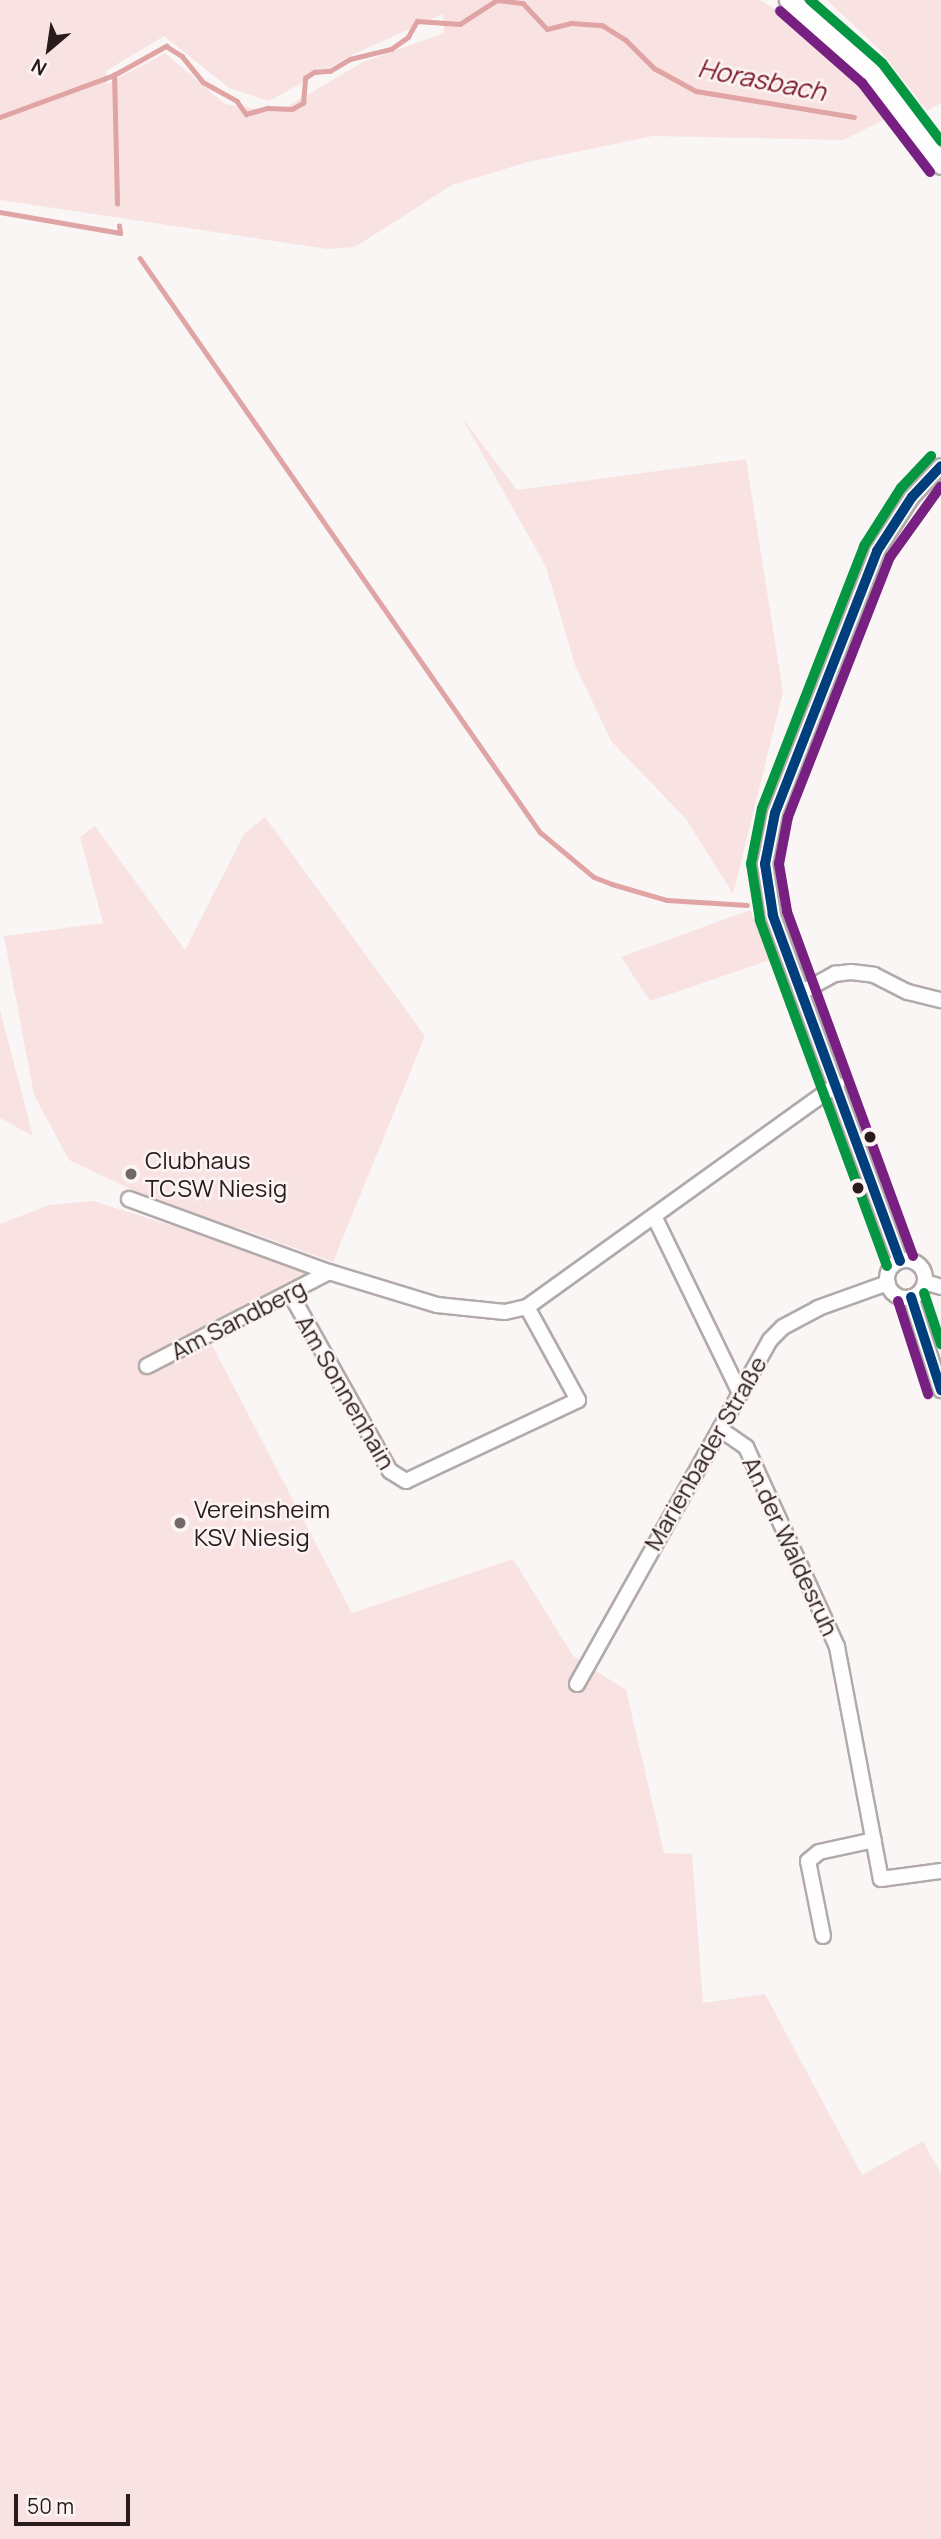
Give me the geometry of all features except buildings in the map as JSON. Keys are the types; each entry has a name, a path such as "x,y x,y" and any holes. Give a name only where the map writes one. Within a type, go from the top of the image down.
{"main road":[{"path":"789,0 872,73 941,164"}],"street":[{"path":"900,1261 768,899 765,864 775,813 877,551 912,497 941,466"},
{"path":"802,992 835,974 851,972 874,975 908,992 941,1000"},
{"name":"Am Sandberg","path":"129,1199 329,1272 460,1309 505,1312 527,1307 837,1084"},
{"path":"654,1216 740,1393"},
{"path":"911,1297 896,1295 888,1283 889,1270 900,1261 916,1263 925,1282 941,1287"},
{"name":"Am Sandberg","path":"147,1366 329,1272"},
{"path":"911,1297 925,1282"},
{"name":"Marienbader Straße","path":"577,1684 770,1340 783,1326 850,1294 888,1283"},
{"name":"Am Sonnenhain","path":"290,1293 390,1471 406,1481 578,1400 527,1307"},
{"path":"911,1297 941,1390"},
{"name":"An der Waldesruh","path":"720,1429 746,1447 826,1615 837,1647 881,1879 941,1871"},
{"path":"823,1936 808,1861 819,1852 874,1840"}],"shaded area":[{"path":"0,0 760,0 806,28 846,64 888,118 843,140 653,136 528,162 452,185 355,247 327,249 0,200","holes":["443,14 444,33 363,62 278,112 225,104 165,53 107,84 106,71 164,36 229,88 269,101 354,54"]},
{"path":"827,0 941,0 941,103 927,111 880,50"},
{"path":"461,416 517,490 746,459 783,692 733,894 686,819 611,741 575,665 546,567"},
{"path":"265,817 425,1036 333,1262 237,1227 213,1228 69,1160 34,1095 4,936 103,923 80,837 95,826 185,950 244,834"},
{"path":"750,910 770,960 650,1001 621,957"},
{"path":"0,1010 33,1136 0,1118"},
{"path":"93,1201 299,1265 321,1284 211,1343 352,1613 513,1559 573,1656 626,1690 664,1853 692,1854 703,2003 765,1994 862,2175 923,2141 941,2174 941,2539 0,2539 0,1224 49,1205"}],"waterway":[{"name":"Horasbach","path":"117,204 114,75 166,46 182,56 203,82 237,101 246,114 267,108 292,109 303,103 305,78 314,72 330,71 350,59 391,49 408,37 417,21 460,24 497,0 523,3 547,29 571,23 602,25 626,40 654,68 696,91 854,117"},
{"path":"0,117 114,75"},
{"name":"Horasbach","path":"0,212 120,233 119,226"},
{"path":"140,258 540,832 594,877 612,884 667,900 747,905"}],"transit line":[{"path":"810,0 882,63 941,141"},
{"path":"780,11 862,83 930,172"},
{"path":"887,1266 760,920 751,864 762,808 864,546 901,488 931,456"},
{"path":"900,1261 773,915 765,864 775,813 877,551 912,497 941,466"},
{"path":"913,1256 787,911 779,864 788,817 890,557 941,486"},
{"path":"924,1293 941,1344"},
{"path":"911,1297 941,1390"},
{"path":"898,1301 928,1394"}],"place":[{"name":"Clubhaus TCSW Niesig","path":"131,1174"},
{"name":"Vereinsheim KSV Niesig","path":"180,1523"}]}
